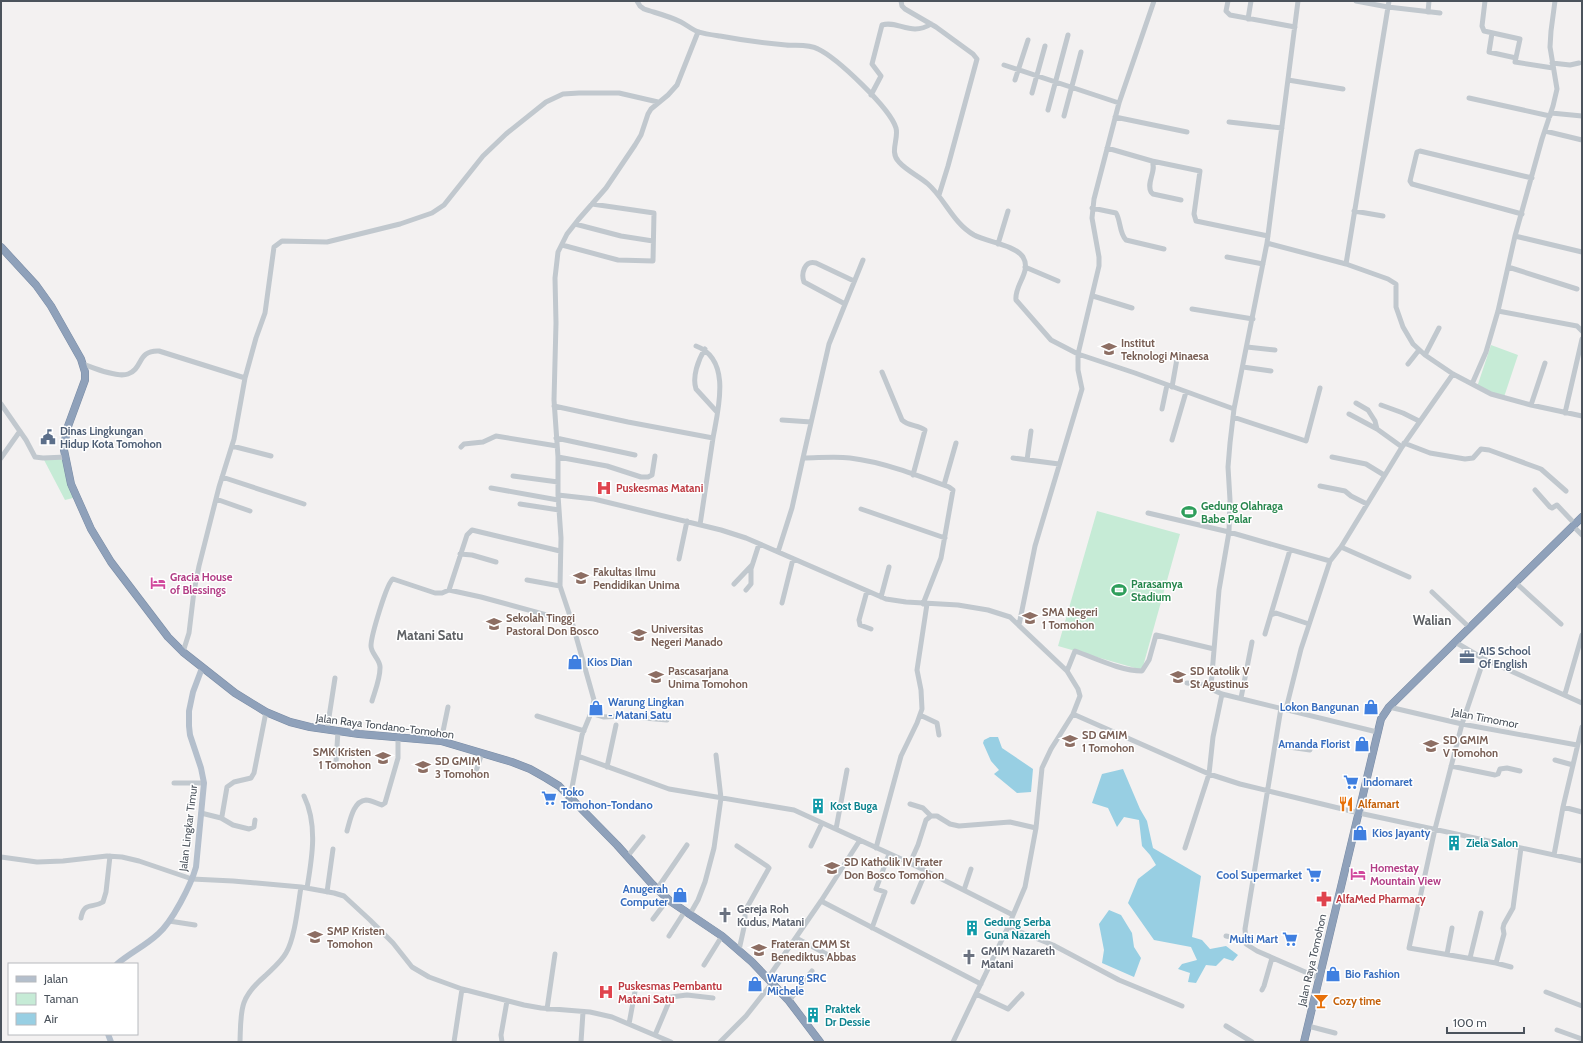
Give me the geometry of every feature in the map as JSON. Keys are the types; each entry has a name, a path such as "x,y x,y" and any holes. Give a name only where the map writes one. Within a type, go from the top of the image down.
{"highway":[{"name":"Jalan Raya Tondano-Tomohon","path":"1,247 36,285 51,306 83,364 85,372 84,380 67,429 64,446 71,484 91,528 115,568 159,625 183,652 235,693 266,712 310,727 326,730 441,741 530,769 559,786 657,889 687,913 722,936 770,980 789,1001 820,1042"},
{"name":"Jalan Raya Tomohon","path":"1304,1042 1381,719 1389,707 1582,517"}],"main road":[{"name":"Jalan Lingkar Timur","path":"118,963 160,933 169,921 192,879 196,866 204,783 202,768 190,735 189,726 190,703 202,668"}],"street":[{"path":"637,1 644,9 682,22 698,32 819,49 835,61 885,109 894,122 897,134 894,155 899,163 928,183 939,195 957,221 965,229 983,240 1017,251 1022,256 1025,267 1024,277 1016,294 1016,300 1051,340 1078,354 1234,409"},
{"path":"901,1 902,6 905,9 931,24 973,54 977,59 939,195"},
{"path":"1019,625 1035,546 1082,389 1078,370 1078,354 1093,296 1098,272 1099,257 1092,218 1092,208 1119,103 1154,1"},
{"path":"1228,1 1227,14 1295,27"},
{"path":"1248,19 1251,1"},
{"path":"1298,1 1267,243 1234,409 1228,467 1230,500 1229,532 1219,590 1211,686 1213,690 1222,694 1377,732"},
{"path":"1356,1 1388,7 1440,13"},
{"path":"1346,264 1389,1"},
{"path":"1428,12 1429,1"},
{"path":"1485,1 1482,26 1484,31 1520,39 1515,62 1570,66 1579,63"},
{"path":"1472,384 1486,352 1498,311 1515,236 1557,89 1552,65 1551,31 1556,1"},
{"path":"872,95 881,76 872,64 882,25 888,24 914,29 922,28 931,24"},
{"path":"570,798 578,756 584,731 591,713 594,696 560,586 558,457 554,406 556,323 555,278 558,252 566,234 606,188 635,145 641,135 648,114 658,102 668,95 677,85 698,32"},
{"path":"1492,34 1489,52 1516,58"},
{"path":"1048,110 1068,35"},
{"path":"1015,80 1028,40"},
{"path":"1032,93 1045,46"},
{"path":"1064,116 1081,52"},
{"path":"1004,65 1119,103"},
{"path":"1288,80 1343,89"},
{"path":"183,652 188,633 196,581 216,499 237,428 246,378 264,312 270,282 271,262 274,247 282,241 327,242 400,224 432,213 444,205 483,156 506,134 546,102 562,94 619,93 658,102"},
{"path":"1469,98 1550,114 1582,116"},
{"path":"1115,117 1188,132"},
{"path":"1229,122 1282,128"},
{"path":"1545,131 1582,140"},
{"path":"1107,148 1152,161 1200,171 1194,214 1196,221 1268,236"},
{"path":"1522,214 1412,184 1410,181 1416,152 1420,151 1532,178"},
{"path":"1152,161 1154,165 1150,186 1151,192 1181,200"},
{"path":"562,245 618,260 653,261 654,213 592,204"},
{"path":"1092,208 1116,213 1123,236 1126,240 1164,249"},
{"path":"998,244 1008,211"},
{"path":"1354,211 1383,216"},
{"path":"575,224 621,236 653,241"},
{"path":"1515,236 1582,252"},
{"path":"1267,243 1346,264 1388,279 1396,284 1395,302 1398,314 1409,338 1418,350 1425,355 1453,374 1501,398 1582,416"},
{"path":"1227,257 1263,264"},
{"path":"778,552 792,508 828,349 863,260"},
{"path":"845,304 804,282 804,268 811,262 816,262 854,281"},
{"path":"1508,266 1577,289"},
{"path":"1025,267 1058,281"},
{"path":"1093,296 1132,308"},
{"path":"1192,309 1252,319"},
{"path":"1498,311 1577,326 1582,331"},
{"path":"1425,355 1439,328"},
{"path":"1565,412 1582,339"},
{"path":"696,346 705,349 713,358 717,369 720,394 712,438 700,525"},
{"path":"1247,347 1275,350"},
{"path":"705,349 695,375 694,384 696,389 717,412"},
{"path":"1408,364 1418,350"},
{"path":"83,364 104,371 126,375 134,372 146,354 159,351 246,378"},
{"path":"1162,409 1178,353"},
{"path":"1531,405 1545,363"},
{"path":"1243,367 1271,371"},
{"path":"882,372 902,420 925,430 913,474"},
{"path":"1319,978 1272,958 1246,944 1245,929 1275,745 1301,650 1330,561 1341,547 1403,445 1453,374"},
{"path":"1233,417 1306,441 1320,388"},
{"path":"1172,440 1186,392"},
{"path":"1356,403 1368,410 1375,421 1377,429"},
{"path":"1,404 37,458 66,457"},
{"path":"554,406 712,438"},
{"path":"1381,406 1403,413 1419,421"},
{"path":"1349,414 1403,445 1430,453 1465,459 1473,458 1481,449 1489,450 1541,469 1566,491"},
{"path":"782,420 811,422"},
{"path":"1,458 20,431"},
{"path":"1027,460 1031,431"},
{"path":"461,447 464,444 483,442 496,436 557,446"},
{"path":"556,438 636,455"},
{"path":"944,485 956,443"},
{"path":"232,446 271,456"},
{"path":"558,457 607,466 637,476 648,477 652,473 655,456"},
{"path":"1332,457 1366,464 1384,475"},
{"path":"803,458 848,458 871,462 913,474 944,485 952,490 941,558 925,604 917,670 922,700 920,715 901,756 876,848"},
{"path":"1013,458 1059,464"},
{"path":"513,476 558,482"},
{"path":"222,477 304,504"},
{"path":"1320,486 1345,491 1351,496 1367,504"},
{"path":"491,488 558,498 594,498 687,521 746,538 882,597 925,604 958,605 992,611 1010,617 1067,670 1078,689 1080,696 1073,714 1051,748 1042,768 1036,828 1025,887 1008,927 953,1042"},
{"path":"1535,490 1550,507 1552,508 1557,505 1582,535"},
{"path":"216,499 250,511"},
{"path":"520,504 559,510"},
{"path":"861,509 945,538"},
{"path":"1148,513 1229,532 1330,561"},
{"path":"679,559 687,521"},
{"path":"449,590 467,535 472,530 560,551"},
{"path":"746,590 751,584 752,565 759,544"},
{"path":"1341,547 1409,577"},
{"path":"1265,634 1290,550"},
{"path":"460,554 472,555 496,562"},
{"path":"782,603 793,559"},
{"path":"734,584 752,565"},
{"path":"882,597 889,567"},
{"path":"372,701 380,668 372,650 371,643 379,611 390,580 397,579 436,593 442,593 449,590 481,597 572,622"},
{"path":"527,580 560,586"},
{"path":"1516,583 1561,624"},
{"path":"867,591 859,620 860,625 871,629"},
{"path":"1432,592 1470,628"},
{"path":"1271,615 1276,613 1309,624"},
{"path":"1067,670 1075,651 1119,667 1142,671 1145,668 1156,635 1214,649"},
{"path":"1565,694 1582,635"},
{"path":"1242,698 1252,642"},
{"path":"1455,642 1484,659 1582,702"},
{"path":"1484,659 1462,724 1451,766 1435,829 1409,948 1470,958 1511,967"},
{"path":"326,730 335,678"},
{"path":"1187,683 1211,686"},
{"path":"1185,848 1209,774 1213,737 1222,694"},
{"path":"441,741 448,707"},
{"name":"Jalan Timomor","path":"1389,707 1462,724 1577,745"},
{"path":"221,818 227,786 234,782 251,778 254,773 266,712"},
{"path":"591,713 604,717 621,716 667,720"},
{"path":"1073,714 1209,774 1240,784 1359,813 1582,861"},
{"path":"920,715 937,723 939,735"},
{"path":"537,716 584,731"},
{"path":"607,767 616,725"},
{"path":"1554,855 1563,807 1582,727"},
{"path":"336,762 338,731"},
{"path":"347,831 353,813 359,803 367,800 382,805 385,803 398,758 398,738"},
{"path":"1275,745 1310,750"},
{"path":"474,777 482,753"},
{"path":"669,936 698,900 705,882 714,848 721,798 716,755"},
{"path":"578,756 669,789 794,810 889,854 910,862 1013,915"},
{"path":"1555,760 1573,764"},
{"path":"1451,766 1495,776 1498,774 1500,769 1503,768 1520,771"},
{"path":"836,829 846,770"},
{"path":"174,783 204,783"},
{"path":"240,1042 241,1018 244,1000 252,988 281,960 287,952 291,938 313,846 313,832 309,807 304,796"},
{"path":"910,804 923,808 930,816"},
{"path":"1563,807 1582,812"},
{"path":"201,813 221,818 233,825 249,830 254,826 255,820"},
{"path":"910,862 918,845 926,820 930,816 937,816 950,824 959,826 1010,822 1036,828"},
{"path":"811,846 822,823"},
{"path":"627,857 643,837"},
{"path":"720,1042 746,1016 860,840"},
{"path":"657,889 687,845"},
{"path":"737,846 768,866 745,911 745,923 739,950"},
{"path":"1496,963 1504,934 1504,924 1513,908 1521,848"},
{"path":"327,892 333,849"},
{"path":"872,928 885,892 876,889 889,854"},
{"path":"81,918 82,911 85,907 103,902 106,892 110,856"},
{"path":"1,857 37,862 63,861 89,857 122,857 139,861 192,879 304,887 344,896 384,935 416,970 462,989 507,1001 547,1009 583,1012 612,1017 671,1042"},
{"path":"964,890 971,869"},
{"path":"913,902 926,871"},
{"path":"653,919 668,899"},
{"path":"821,902 981,984"},
{"path":"1470,958 1481,913"},
{"path":"169,921 195,925"},
{"path":"1008,927 1053,945 1119,980 1182,1006"},
{"path":"1447,954 1452,928"},
{"path":"704,965 722,936"},
{"path":"1226,936 1246,940"},
{"path":"796,938 832,957"},
{"path":"547,1009 555,954"},
{"path":"1262,990 1272,958"},
{"path":"789,1001 812,971"},
{"path":"629,1024 636,986"},
{"path":"454,1042 462,989"},
{"path":"1546,992 1582,1006"},
{"path":"976,994 1008,1009 1022,994"},
{"path":"655,1035 671,997 687,995 713,998"},
{"path":"502,1042 501,1035 507,1001"},
{"path":"581,1042 583,1012"},
{"path":"1226,1026 1252,1042"},
{"path":"1308,1026 1335,1033"},
{"path":"1557,1030 1582,1039"}],"green space":[{"path":"1491,345 1518,355 1504,397 1477,387"},
{"path":"66,457 77,497 65,500 43,458"},
{"name":"Parasamya Stadium","path":"1097,511 1180,534 1142,670 1058,646"}],"water":[{"path":"990,737 998,737 1002,748 1033,769 1031,792 1017,793 994,774 999,770 991,761 983,743 984,740"},
{"path":"1123,769 1140,809 1147,821 1153,848 1201,876 1192,937 1202,940 1210,949 1226,946 1238,955 1233,961 1224,958 1216,966 1206,965 1196,983 1188,982 1190,973 1178,969 1182,964 1197,960 1191,947 1154,940 1128,903 1138,879 1156,865 1142,846 1139,820 1124,817 1117,827 1108,808 1092,803 1102,774"},
{"path":"1109,910 1121,915 1132,933 1134,947 1141,958 1134,977 1102,963 1104,950 1099,924"}],"place":[{"name":"Institut Teknologi Minaesa","path":"1109,349"},
{"name":"Dinas Lingkungan Hidup Kota Tomohon","path":"48,437"},
{"name":"Puskesmas Matani","path":"604,488"},
{"name":"Gedung Olahraga Babe Palar","path":"1189,512"},
{"name":"Fakultas Ilmu Pendidikan Unima","path":"581,578"},
{"name":"Gracia House of Blessings","path":"158,583"},
{"name":"Parasamya Stadium","path":"1119,590"},
{"name":"SMA Negeri 1 Tomohon","path":"1030,618"},
{"name":"Sekolah Tinggi Pastoral Don Bosco","path":"494,624"},
{"name":"Universitas Negeri Manado","path":"639,635"},
{"name":"AIS School Of English","path":"1467,657"},
{"name":"Kios Dian","path":"575,662"},
{"name":"Pascasarjana Unima Tomohon","path":"656,677"},
{"name":"SD Katolik V St Agustinus","path":"1178,677"},
{"name":"Lokon Bangunan","path":"1371,707"},
{"name":"Warung Lingkan - Matani Satu","path":"596,708"},
{"name":"SD GMIM 1 Tomohon","path":"1070,741"},
{"name":"Amanda Florist","path":"1362,744"},
{"name":"SD GMIM V Tomohon","path":"1431,746"},
{"name":"SMK Kristen 1 Tomohon","path":"383,758"},
{"name":"SD GMIM 3 Tomohon","path":"423,767"},
{"name":"Indomaret","path":"1351,782"},
{"name":"Toko Tomohon-Tondano","path":"549,798"},
{"name":"Alfamart","path":"1346,804"},
{"name":"Kost Buga","path":"818,806"},
{"name":"Kios Jayanty","path":"1360,833"},
{"name":"Ziela Salon","path":"1454,843"},
{"name":"SD Katholik IV Frater Don Bosco Tomohon","path":"832,868"},
{"name":"Homestay Mountain View","path":"1358,874"},
{"name":"Cool Supermarket","path":"1314,875"},
{"name":"Anugerah Computer","path":"680,895"},
{"name":"AlfaMed Pharmacy","path":"1324,899"},
{"name":"Gereja Roh Kudus, Matani","path":"725,915"},
{"name":"Gedung Serba Guna Nazareh","path":"972,928"},
{"name":"SMP Kristen Tomohon","path":"315,937"},
{"name":"Multi Mart","path":"1290,939"},
{"name":"Frateran CMM St Benediktus Abbas","path":"759,950"},
{"name":"GMIM Nazareth Matani","path":"969,957"},
{"name":"Bio Fashion","path":"1333,974"},
{"name":"Warung SRC Michele","path":"755,984"},
{"name":"Puskesmas Pembantu Matani Satu","path":"606,992"},
{"name":"Cozy time","path":"1321,1001"},
{"name":"Praktek Dr Dessie","path":"813,1015"}],"district":[{"name":"Walian","path":"1432,620"},
{"name":"Matani Satu","path":"430,635"}]}
